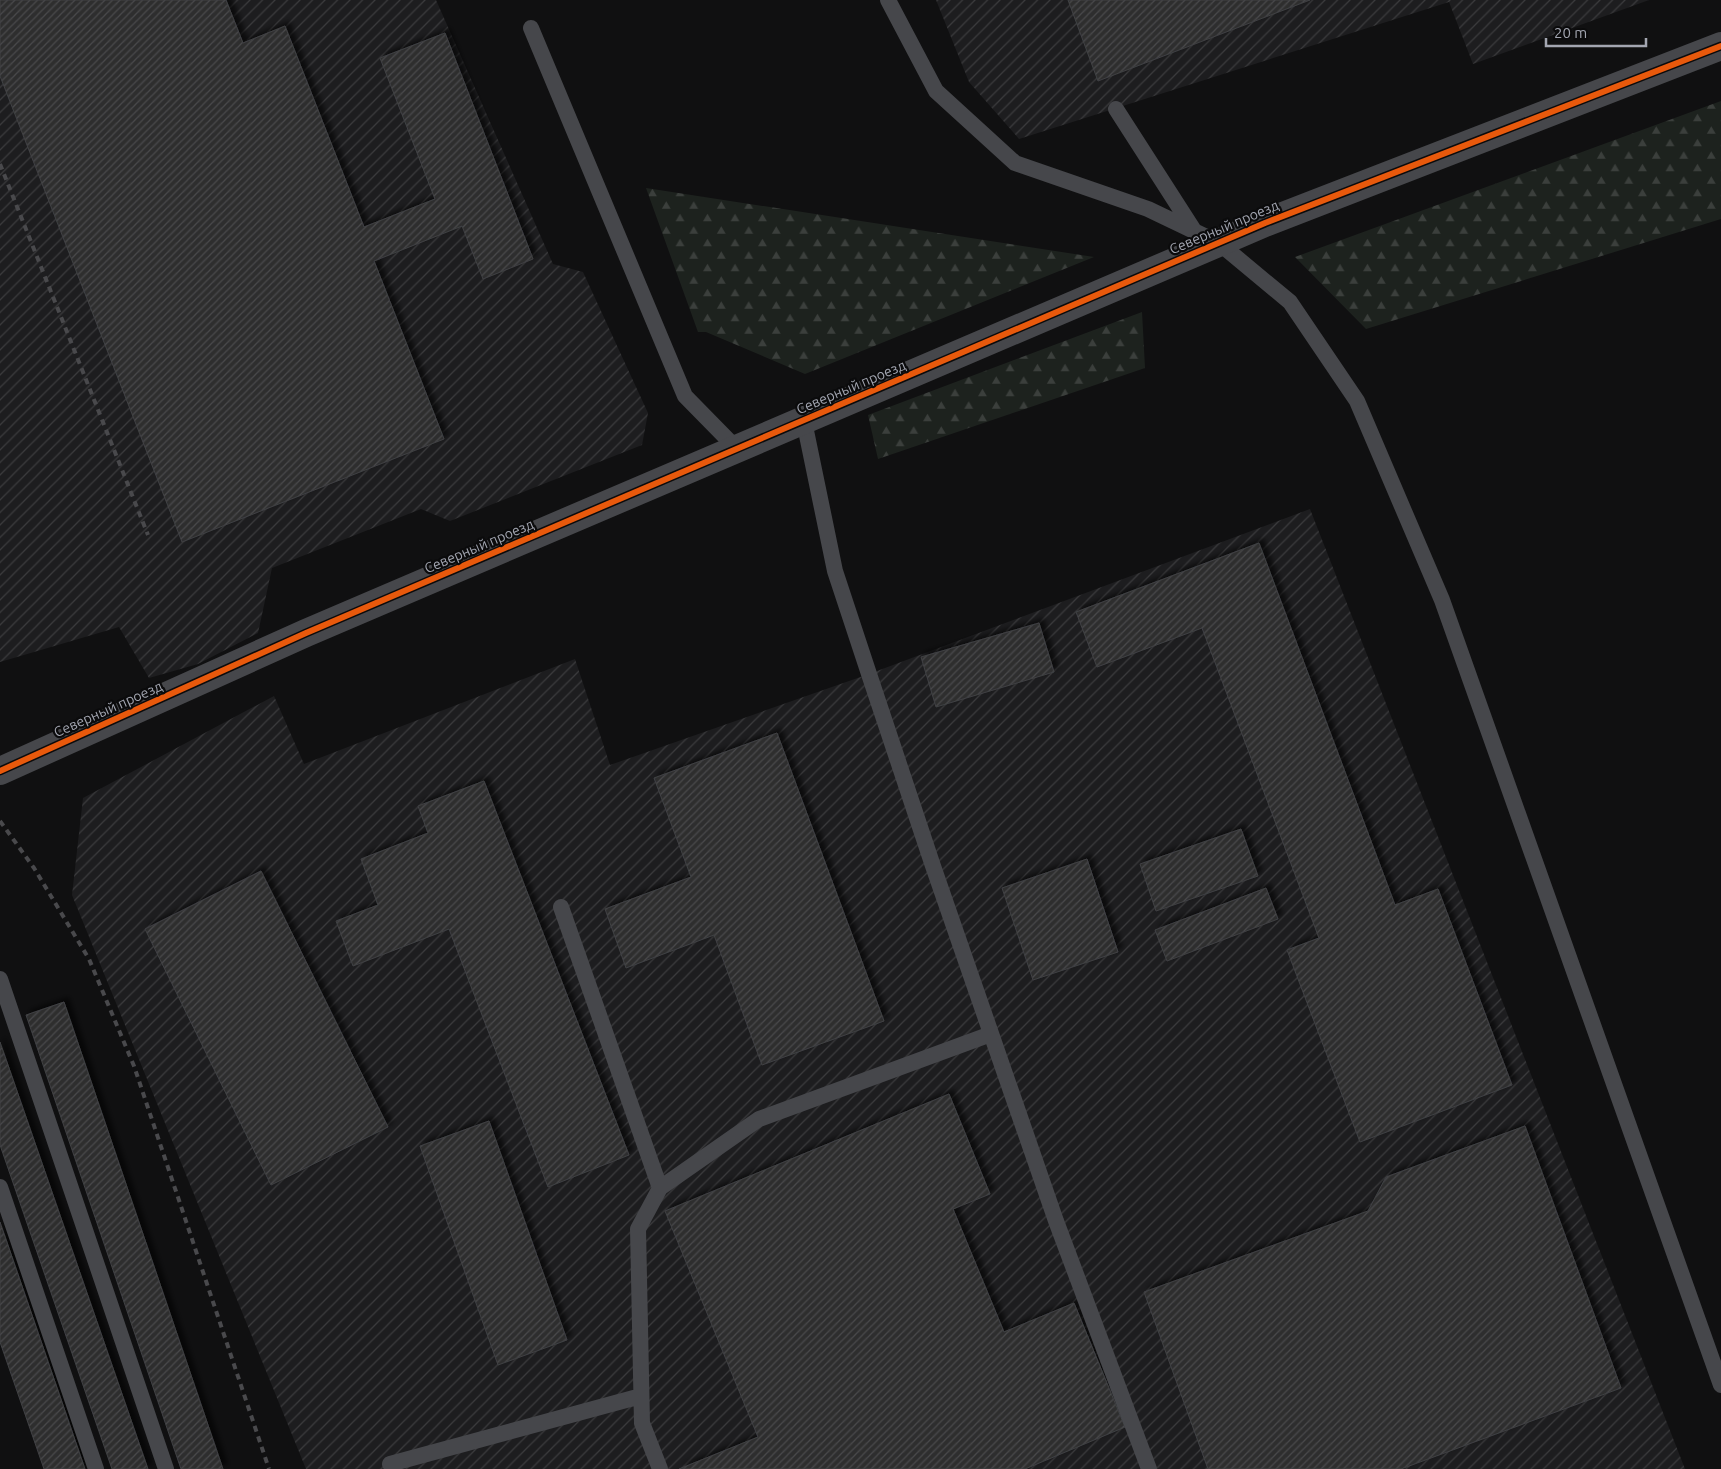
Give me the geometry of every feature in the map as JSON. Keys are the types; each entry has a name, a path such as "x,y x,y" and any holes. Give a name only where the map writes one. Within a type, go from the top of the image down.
{"street":[{"name":"Северный проезд","path":"0,771 306,633 804,421 1207,237 1265,223 1721,46"}],"lane":[{"path":"888,0 936,91 1015,163 1148,209 1207,237 1290,302 1357,401 1442,600 1721,1385"},
{"path":"531,28 685,396 737,449"},
{"path":"1116,109 1207,237"},
{"path":"804,421 836,571 930,857 1056,1221 1149,1469"},
{"path":"561,907 660,1188"},
{"path":"0,979 166,1469"},
{"path":"660,1469 642,1423 638,1229 660,1188 760,1119 991,1034"},
{"path":"0,1187 96,1469"},
{"path":"390,1464 641,1396"}],"shaded area":[{"path":"0,0 436,0 553,264 583,272 648,413 642,445 450,521 421,509 272,568 258,633 198,664 149,678 119,627 0,662"},
{"path":"936,0 1649,0 1473,64 1449,2 1019,139 969,82"},
{"path":"1310,509 1685,1469 306,1469 72,895 83,798 274,696 304,764 575,659 610,765 869,674"}],"green space":[{"path":"1721,101 1721,219 1366,329 1295,257"},
{"path":"646,188 1094,257 805,374 706,332 698,332"},
{"path":"1142,312 1145,368 878,459 868,415"}],"building":[{"path":"0,0 226,0 243,43 285,26 364,227 435,199 380,58 445,33 533,259 483,279 462,226 374,261 444,439 182,542 0,76"},
{"path":"1068,0 1310,0 1098,81"},
{"path":"1259,543 1395,905 1438,889 1512,1085 1360,1142 1287,950 1319,938 1202,628 1097,667 1076,612"},
{"path":"1039,623 1054,672 936,707 921,657"},
{"path":"777,733 884,1021 762,1065 714,935 626,968 605,909 691,877 654,778"},
{"path":"484,781 629,1155 548,1187 449,929 353,966 336,921 378,905 361,859 428,833 418,806"},
{"path":"1241,829 1258,876 1156,911 1140,864"},
{"path":"1087,859 1118,952 1033,980 1002,888"},
{"path":"261,871 388,1127 271,1185 145,929"},
{"path":"1266,888 1278,919 1167,961 1155,930"},
{"path":"64,1002 223,1469 181,1469 26,1015"},
{"path":"0,1042 148,1469 112,1469 0,1145"},
{"path":"949,1094 990,1194 953,1209 1004,1332 1074,1303 1125,1427 1025,1469 679,1469 758,1437 665,1211"},
{"path":"489,1121 567,1340 498,1365 420,1146"},
{"path":"1525,1126 1621,1388 1401,1469 1208,1469 1144,1292 1368,1211 1386,1177"},
{"path":"0,1222 85,1469 44,1469 0,1342"}],"railway":[{"path":"0,164 148,535"},
{"path":"0,821 34,868 89,959 134,1066 269,1469"}],"cycle path":[{"path":"0,771 306,633 1265,223 1721,46"}]}
